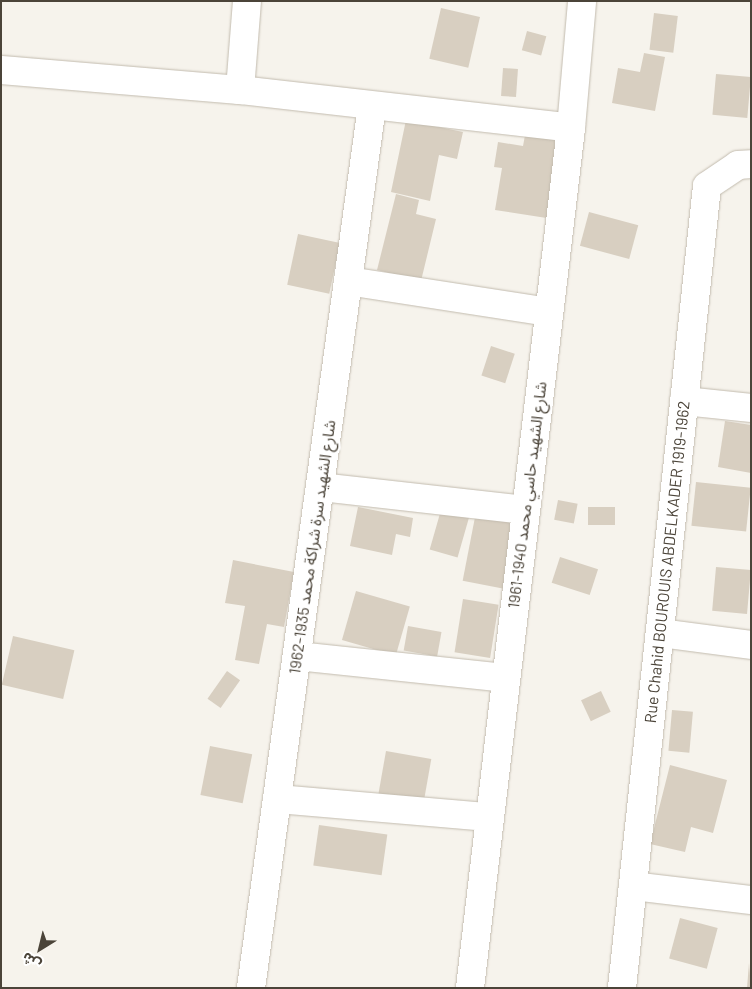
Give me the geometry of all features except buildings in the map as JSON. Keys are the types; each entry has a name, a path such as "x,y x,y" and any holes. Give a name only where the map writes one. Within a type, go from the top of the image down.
{"street":[{"path":"240,90 247,1"},
{"name":"شارع الشهيد حاسي محمد 1940-1961","path":"470,988 571,128 582,1"},
{"path":"1,70 240,90 571,128"},
{"name":"شارع الشهيد سرة شراكة محمد 1935-1962","path":"251,988 372,106"},
{"name":"Rue Chahid BOUROUIS ABDELKADER 1919-1962","path":"622,988 707,186 738,165 751,164"},
{"path":"348,281 549,312"},
{"path":"684,401 751,408"},
{"path":"320,487 525,510"},
{"path":"660,633 751,645"},
{"path":"297,656 506,678"},
{"path":"277,798 489,817"},
{"path":"633,886 751,900"}]}
